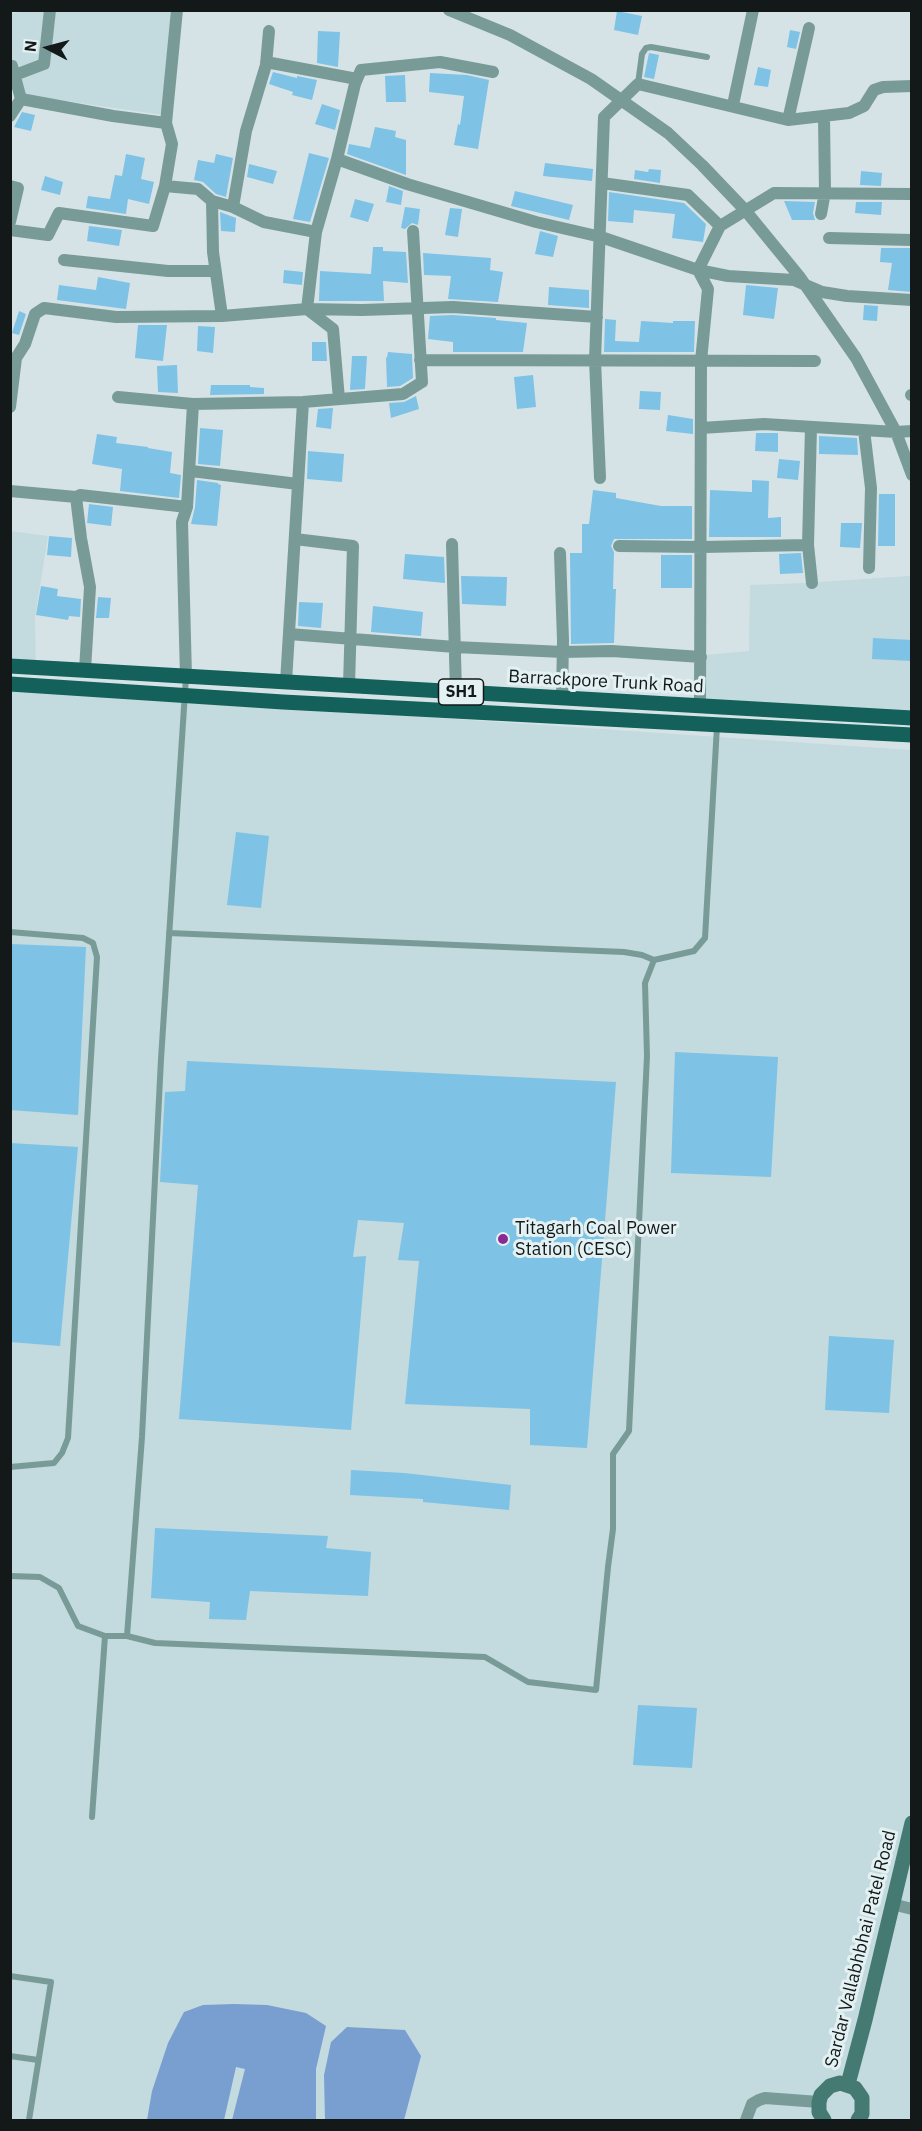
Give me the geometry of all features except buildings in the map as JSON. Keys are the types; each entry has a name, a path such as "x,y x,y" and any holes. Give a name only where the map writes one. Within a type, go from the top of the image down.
{"main road":[{"name":"Barrackpore Trunk Road","path":"10,666 912,718"},
{"name":"Barrackpore Trunk Road","path":"10,684 284,702 912,735"}],"street":[{"path":"10,116 21,99 13,70 44,64 50,10"},
{"path":"10,230 48,235 59,213 153,226 165,186 172,144 166,123 177,10"},
{"path":"449,10 510,35 591,79 668,133 746,210 805,285 856,358 896,432 912,475"},
{"path":"734,105 753,10"},
{"path":"788,120 808,28"},
{"path":"233,207 246,131 266,62 268,31"},
{"path":"266,62 357,79"},
{"path":"307,309 316,232 357,79 362,70 440,62 493,72"},
{"path":"600,478 595,360 604,117 638,84 734,105 788,120 858,111 874,90 883,87 912,86"},
{"path":"21,99 166,123"},
{"path":"821,214 825,192 824,117"},
{"path":"337,159 407,184 536,222 601,237 698,270 728,276 794,280 822,292 847,296 912,300"},
{"path":"602,183 688,195 720,226"},
{"path":"10,186 18,188 10,222"},
{"path":"165,186 198,189 212,201 233,207 264,222 316,232"},
{"path":"698,270 720,226 774,193 912,194"},
{"path":"212,201 213,252 222,316"},
{"path":"118,397 193,404 303,402 403,394 422,382 413,231"},
{"path":"829,238 912,240"},
{"path":"64,260 168,272 215,271"},
{"path":"698,270 708,289 701,361 700,707"},
{"path":"10,406 16,358 25,344 35,314 44,308 116,317 222,316 307,309 453,307 597,317"},
{"path":"307,309 333,329 339,399"},
{"path":"10,342 25,344"},
{"path":"420,360 815,361"},
{"path":"286,682 303,402"},
{"path":"186,677 182,522 187,507 191,471 193,404"},
{"path":"701,428 764,424 912,431"},
{"path":"812,427 808,545 812,583"},
{"path":"864,430 871,488 869,568"},
{"path":"191,471 298,484"},
{"path":"10,491 76,497 81,495 187,507"},
{"path":"76,497 90,587 85,670"},
{"path":"295,538 353,546 349,686"},
{"path":"452,544 456,692"},
{"path":"619,546 808,545"},
{"path":"560,553 562,699"},
{"path":"289,634 455,647 563,652 612,651 701,657"},
{"name":"Sardar Vallabhbhai Patel Road","path":"848,2084 909,1843 912,1823"},
{"path":"892,1904 912,1909"},
{"path":"824,2121 819,2112 821,2095 830,2086 840,2083 848,2084 858,2091 862,2098 864,2106 861,2120"},
{"path":"746,2121 752,2104 765,2098 819,2102"}],"lane":[{"path":"638,84 642,54 646,48 707,57"},
{"path":"127,1636 142,1437 169,933 186,677"},
{"path":"169,933 624,952 654,960 694,951 705,938 717,725"},
{"path":"10,932 83,938 93,944 97,957 68,1438 62,1453 54,1463 10,1467"},
{"path":"10,1576 40,1577 59,1588 78,1626 105,1636 127,1636 155,1643 485,1657 528,1682 596,1690 613,1529 613,1454 629,1431 647,1056 645,983 654,960"},
{"path":"92,1817 105,1636"},
{"path":"10,1976 51,1982 29,2121"},
{"path":"10,2056 38,2060"}],"shaded area":[{"path":"29,10 171,11 163,115 24,95 11,60 10,14"},
{"path":"10,531 48,536 35,617 36,675 11,673"},
{"path":"910,576 911,722 705,714 706,655 749,651 750,585"},
{"path":"10,689 911,750 911,2120 11,2120"}],"water":[{"path":"203,2005 267,2005 306,2013 326,2026 316,2069 316,2120 232,2120 245,2069 236,2067 224,2120 147,2120 152,2091 168,2043 184,2012"},
{"path":"347,2027 405,2030 421,2056 404,2120 325,2120 324,2075 331,2042"}],"place":[{"name":"Titagarh Coal Power Station (CESC)","path":"503,1239"}]}
